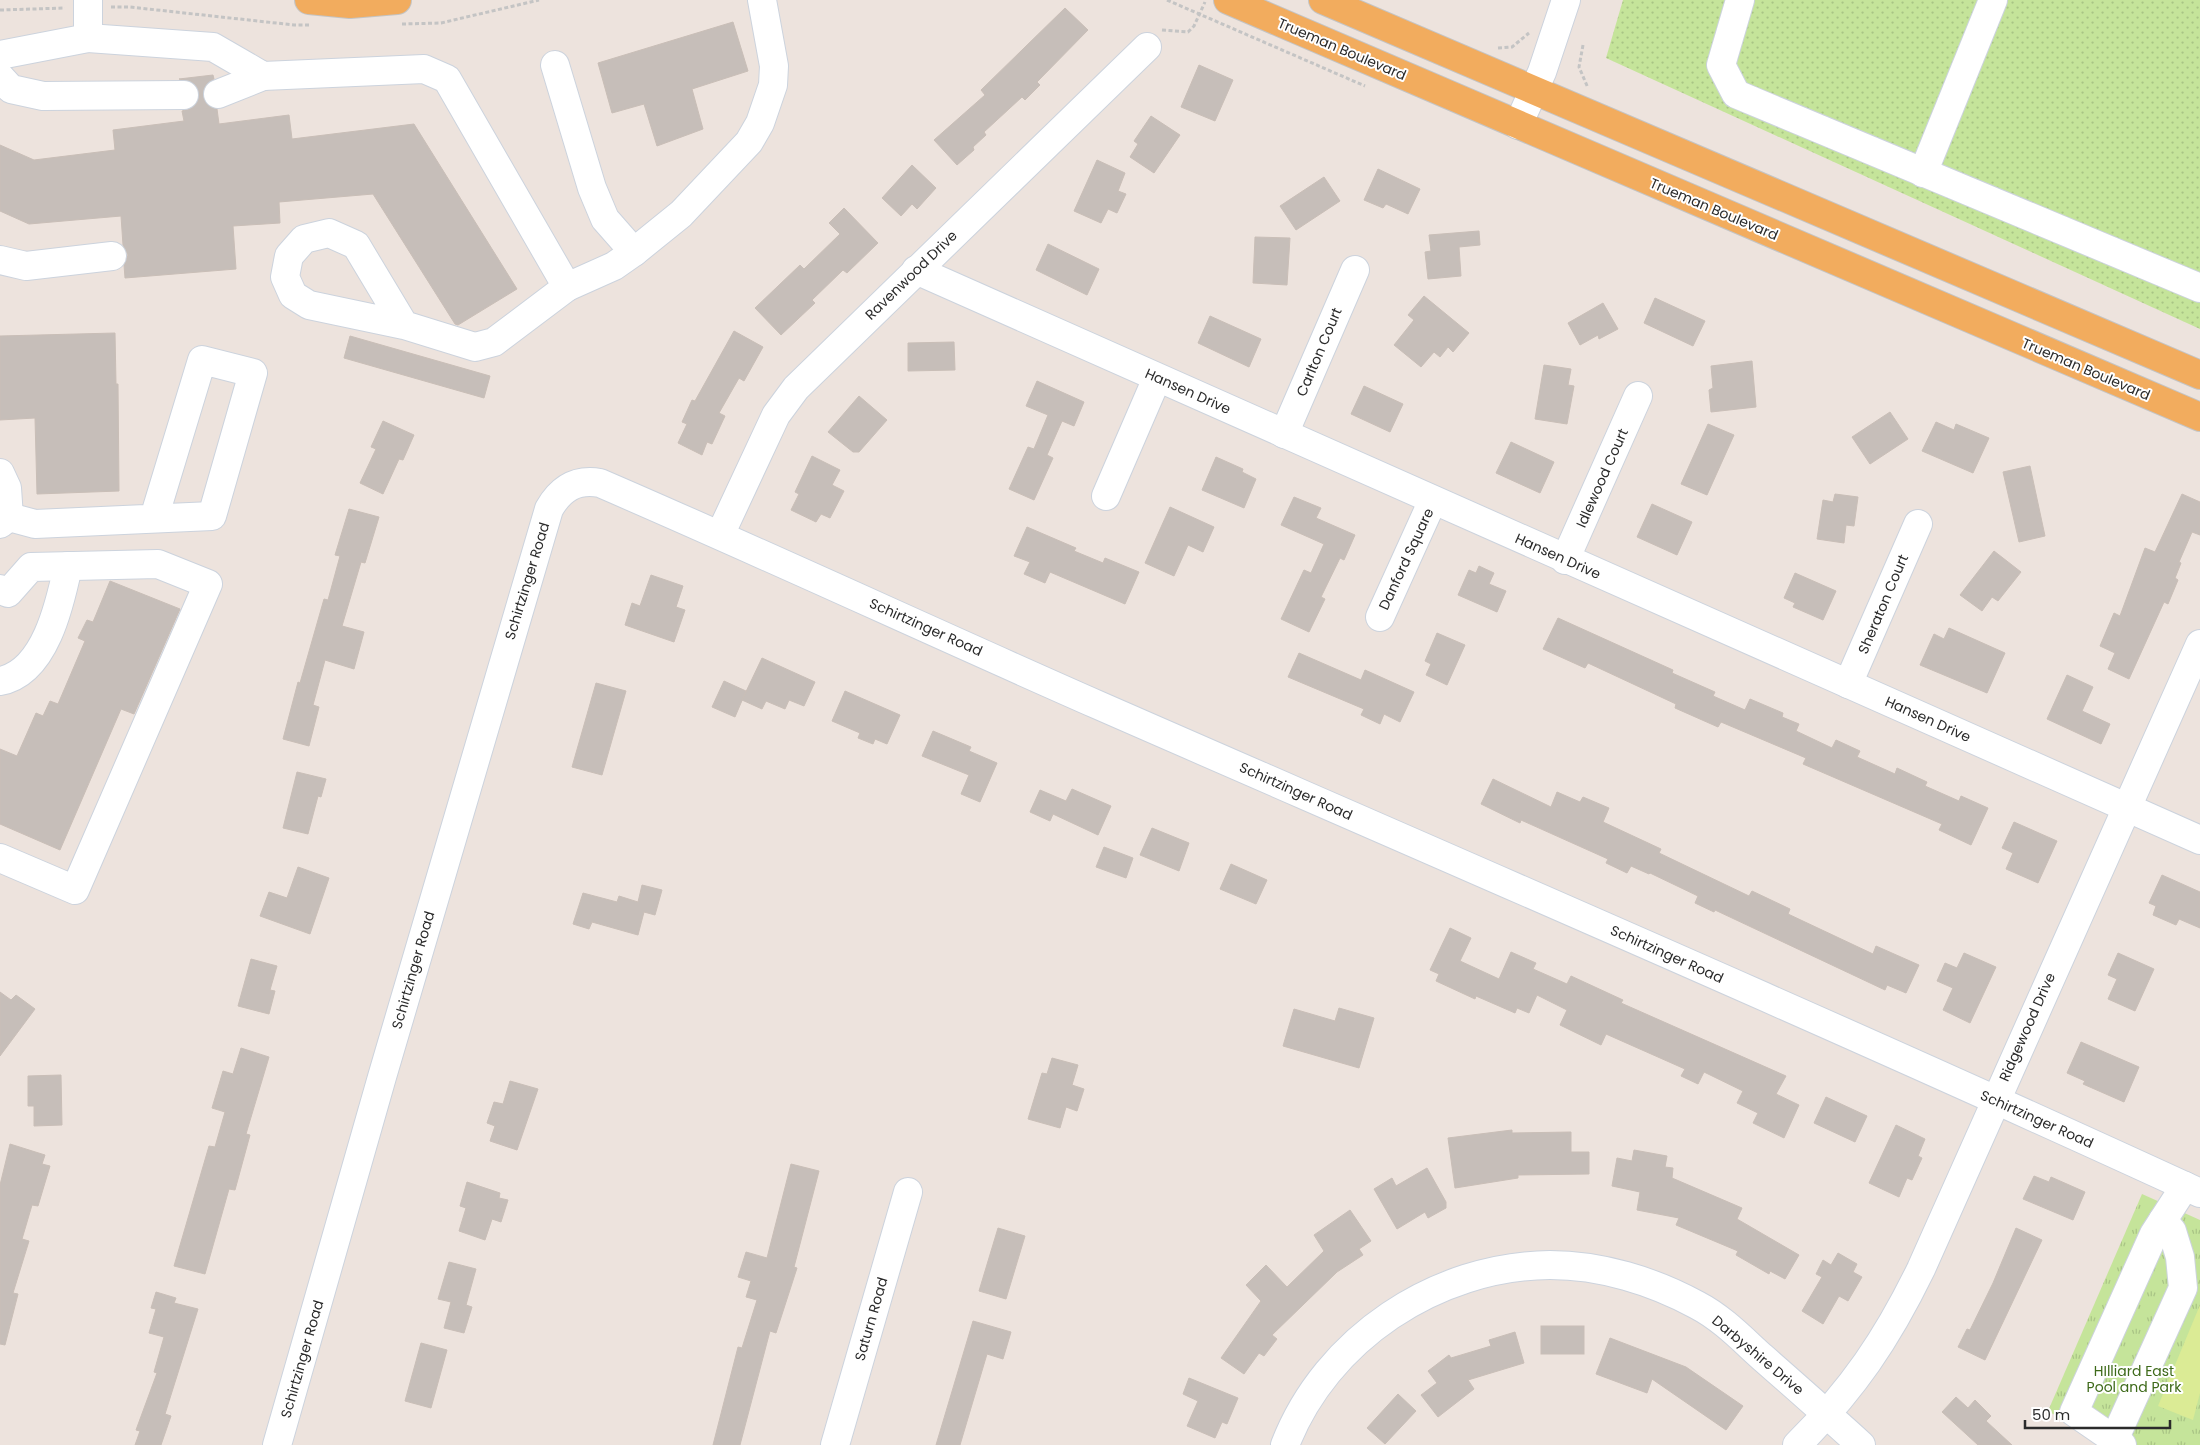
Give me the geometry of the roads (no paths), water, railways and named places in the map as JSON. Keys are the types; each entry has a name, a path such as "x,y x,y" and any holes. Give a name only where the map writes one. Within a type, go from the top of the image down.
{"main road":[{"name":"Trueman Boulevard","path":"1228,0 2200,417"},
{"path":"1323,0 2200,376"},
{"path":"311,12 350,4 394,12"}],"street":[{"path":"404,325 475,347 494,342 566,287 614,266 681,214 749,142 760,123 773,86 774,66 762,0"},
{"path":"1518,124 1533,91 1566,0"},
{"path":"1740,0 1722,65 1736,94 2200,288"},
{"path":"1923,173 1993,0"},
{"path":"88,4 88,38"},
{"path":"0,55 88,38 213,47 263,76"},
{"name":"Ravenwood Drive","path":"720,535 776,415 816,366 1147,47"},
{"path":"554,64 592,188 604,219 634,252"},
{"path":"218,94 263,76 424,69 447,79 566,287"},
{"path":"0,77 11,89 43,96 184,95"},
{"path":"0,260 26,266 112,256"},
{"name":"Hansen Drive","path":"916,270 2200,840"},
{"name":"Carlton Court","path":"1284,434 1355,270"},
{"path":"0,474 7,488 4,520 35,524 212,516 253,373 202,360 154,518"},
{"path":"1106,496 1157,378"},
{"name":"Idlewood Court","path":"1566,560 1638,396"},
{"name":"Schirtzinger Road","path":"277,1445 390,1049 549,509 561,491 579,482 591,481 600,483 720,535 1096,704 1995,1099 2193,1190"},
{"name":"Danford Square","path":"1380,617 1433,500"},
{"name":"Sheraton Court","path":"1848,684 1918,524"},
{"path":"0,858 75,890 208,584 158,564 31,567 3,596"},
{"path":"0,681 12,679 37,657 60,607 68,566"},
{"name":"Ridgewood Drive","path":"1798,1445 1828,1415 1866,1367 1896,1320 1921,1269 1995,1099 2200,644"},
{"path":"2164,1220 2172,1231 2180,1257 2183,1288 2118,1443 2074,1412 2154,1234 2164,1220 2193,1190"},
{"name":"Saturn Road","path":"835,1445 908,1192"},
{"name":"Darbyshire Drive","path":"1285,1445 1294,1422 1314,1390 1341,1357 1361,1338 1400,1308 1437,1290 1471,1277 1509,1268 1550,1265 1588,1268 1620,1275 1658,1286 1699,1306 1727,1326 1861,1445"}],"tunnel":[{"path":"184,95 218,94"}],"park label":[{"name":"HIlliard East Pool and Park","path":"2134,1379"}]}
